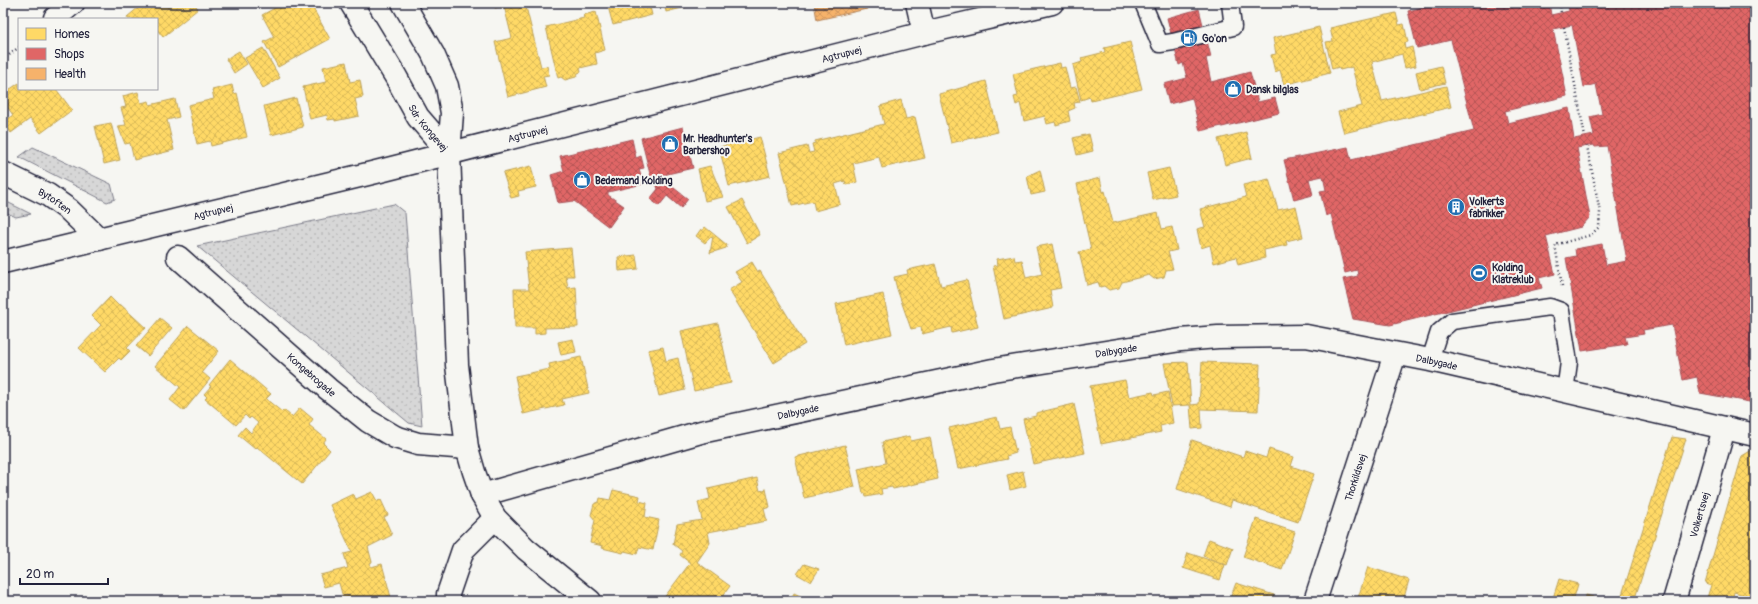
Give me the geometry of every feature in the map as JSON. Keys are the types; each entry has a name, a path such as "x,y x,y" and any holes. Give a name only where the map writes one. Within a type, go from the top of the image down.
{"street":[{"path":"55,18 73,3"},
{"name":"Sdr. Kongevej","path":"351,3 396,77 418,117 449,154"},
{"name":"Sdr. Kongevej","path":"403,3 433,54 447,86 452,113 449,154"},
{"path":"917,3 924,34"},
{"name":"Agtrupvej","path":"3,262 99,238 157,226 449,154 1052,3"},
{"path":"449,154 457,365 467,448 482,495 495,518 526,549 590,601"},
{"name":"Bytoften","path":"3,173 53,199 69,210 99,238"},
{"name":"Kongebrogade","path":"178,257 328,389 368,421 395,437 418,444 467,448"},
{"name":"Dalbygade","path":"482,495 700,432 993,370 1181,340 1218,337 1306,336 1430,360 1755,435"},
{"name":"Thorkildsvej","path":"1315,601 1396,354"},
{"name":"Volkertsvej","path":"1674,601 1724,429"},
{"path":"448,601 448,594 463,550 495,518"}],"lane":[{"path":"1143,3 1160,44 1174,42 1233,27 1230,3"},
{"path":"1430,360 1439,332 1452,321 1550,307 1561,311 1569,362 1565,392"}],"path":[{"path":"1560,3 1561,13"},
{"path":"1564,27 1585,137"},
{"path":"3,60 18,48"},
{"path":"1561,311 1563,295 1555,245 1592,235 1599,227 1600,212 1587,146"}],"shaded area":[{"path":"33,147 111,184 115,199 107,202 19,157"},
{"path":"3,200 31,214 16,217 3,211"},
{"path":"394,204 405,213 422,426 409,423 197,246"}],"building: Homes":[{"path":"140,3 194,3 198,9 163,37 158,31 158,18 128,18 139,7 137,5"},
{"path":"284,3 310,3 330,39 278,67 264,42 274,37 262,15"},
{"path":"494,3 525,3 541,67 547,66 549,75 543,76 546,87 508,97 495,42 512,38 504,6 495,8"},
{"path":"607,3 649,3 652,15 613,25"},
{"path":"664,3 702,3 666,12"},
{"path":"1383,3 1401,3 1401,4 1384,8"},
{"path":"596,12 605,50 595,53 597,64 580,68 581,72 578,73 576,77 565,80 561,77 558,78 546,27 584,18 583,15"},
{"path":"1396,13 1399,25 1404,24 1408,42 1404,43 1405,49 1412,47 1416,66 1405,68 1402,54 1372,62 1382,101 1446,86 1451,107 1344,133 1338,112 1362,106 1352,67 1340,70 1339,67 1332,69 1326,42 1333,41 1330,28"},
{"path":"1319,27 1330,73 1284,85 1280,70 1275,72 1271,55 1276,54 1273,38"},
{"path":"1130,42 1142,89 1091,101 1090,97 1081,100 1073,65 1082,62 1081,58 1105,52 1104,48"},
{"path":"263,48 280,78 263,88 245,58"},
{"path":"239,51 247,64 234,73 226,59"},
{"path":"346,62 350,82 360,80 363,97 355,99 359,116 335,121 335,119 328,120 327,115 310,119 303,87 326,82 323,67"},
{"path":"1060,63 1061,68 1065,67 1070,88 1076,87 1080,102 1074,103 1075,108 1068,111 1070,121 1056,125 1055,122 1047,124 1045,116 1024,121 1020,103 1016,105 1014,97 1018,96 1013,74"},
{"path":"1441,66 1445,83 1420,89 1416,72"},
{"path":"986,81 998,132 951,143 939,94"},
{"path":"18,84 18,90 57,90 72,110 41,133 30,119 11,133 3,122 13,115 3,101 3,94"},
{"path":"232,85 234,94 237,93 247,137 211,146 210,141 197,144 188,105 214,99 212,90"},
{"path":"138,92 141,103 149,101 150,105 175,99 179,117 167,120 174,150 134,160 130,143 125,144 118,126 126,125 121,108 126,107 123,96"},
{"path":"296,98 303,127 271,135 264,106"},
{"path":"901,100 906,119 915,117 925,158 882,168 879,157 853,163 857,182 846,185 845,181 835,184 840,204 815,211 813,201 792,206 779,153 807,146 809,153 814,152 812,144 815,143 815,141 884,124 880,106"},
{"path":"111,123 120,160 104,164 95,126"},
{"path":"1246,132 1252,158 1225,165 1218,139"},
{"path":"1089,134 1093,151 1077,155 1073,138"},
{"path":"760,137 770,176 729,186 719,147"},
{"path":"531,166 536,187 518,191 519,196 511,198 503,173"},
{"path":"710,166 723,197 705,201 698,169"},
{"path":"1169,168 1176,195 1153,200 1147,173"},
{"path":"1040,170 1045,192 1031,195 1027,176"},
{"path":"1100,178 1113,223 1158,213 1162,229 1172,227 1177,250 1168,252 1173,269 1166,270 1164,277 1154,279 1149,275 1122,282 1119,288 1109,290 1104,286 1100,287 1098,282 1087,285 1079,252 1091,249 1077,184"},
{"path":"1269,179 1278,210 1296,206 1303,237 1286,241 1287,245 1264,250 1265,258 1238,265 1236,257 1214,263 1210,245 1201,248 1197,229 1205,227 1200,209 1246,197 1243,185"},
{"path":"742,200 760,235 747,243 728,207"},
{"path":"705,227 727,245 726,248 710,253 713,236 710,237 705,243 696,236 701,229 702,231"},
{"path":"1052,244 1061,288 1050,290 1053,308 1004,319 993,266 998,265 997,259 1014,256 1015,261 1022,260 1026,278 1042,274 1036,247"},
{"path":"571,248 574,276 566,276 568,288 576,287 578,327 545,328 545,333 535,334 535,328 515,328 514,289 529,289 525,252"},
{"path":"636,255 638,269 619,271 618,257"},
{"path":"752,262 758,272 760,271 805,344 774,363 729,290 742,282 735,272"},
{"path":"935,264 941,286 967,280 978,327 952,333 951,327 922,334 921,327 911,329 894,277 908,274 907,270"},
{"path":"883,294 892,334 844,345 836,304"},
{"path":"110,297 119,306 120,304 146,328 127,348 130,351 121,360 119,358 105,372 79,348 101,325 92,316"},
{"path":"160,318 172,328 148,356 136,346"},
{"path":"718,323 731,383 694,391 681,331"},
{"path":"188,326 219,351 202,372 210,379 184,411 170,400 180,387 155,366"},
{"path":"573,339 576,352 561,355 558,342"},
{"path":"663,347 666,361 678,358 685,390 659,396 648,350"},
{"path":"581,357 589,393 562,399 564,405 523,414 515,376 550,369 549,364"},
{"path":"230,359 271,394 266,399 282,412 284,410 292,417 300,408 313,419 309,425 326,439 323,443 330,450 302,484 257,447 255,449 238,435 245,427 251,433 258,423 251,417 249,419 245,415 236,425 205,399 207,397 204,394 211,386 209,385"},
{"path":"1188,362 1191,405 1199,404 1202,362 1260,364 1258,411 1201,409 1202,428 1192,429 1190,405 1172,406 1164,363"},
{"path":"1125,380 1129,397 1153,392 1154,395 1168,392 1173,423 1160,426 1161,432 1101,444 1090,386"},
{"path":"1074,404 1085,453 1033,464 1023,419 1036,416 1036,413"},
{"path":"997,417 1000,429 1010,427 1016,453 1006,456 1007,459 958,469 949,428"},
{"path":"910,436 911,441 930,437 938,479 893,489 892,487 881,489 882,494 866,497 865,493 863,493 858,469 886,463 882,442"},
{"path":"1672,437 1686,439 1634,601 1621,598"},
{"path":"1192,440 1243,457 1245,451 1266,458 1269,449 1294,457 1291,466 1314,474 1298,522 1232,500 1230,507 1177,489"},
{"path":"845,445 855,487 804,498 795,457"},
{"path":"1752,450 1755,451 1755,598 1734,592 1732,601 1706,601 1711,585 1705,583 1742,456"},
{"path":"1023,471 1026,486 1010,490 1007,475"},
{"path":"757,478 760,491 766,489 770,507 764,509 767,521 708,532 710,543 697,562 730,586 719,601 666,601 663,599 690,563 680,555 682,551 673,544 677,524 702,520 698,502 710,499 708,489"},
{"path":"613,490 640,496 639,501 647,503 645,517 659,520 653,550 639,547 637,554 624,551 623,553 602,548 603,546 590,543 595,520 591,515 594,504 599,502 600,498 610,500"},
{"path":"372,492 377,501 381,500 388,515 384,517 392,535 368,547 372,562 370,563 371,567 382,564 392,601 344,601 339,583 324,587 320,575 348,568 344,554 352,552 330,505 353,494 356,499"},
{"path":"1256,519 1295,532 1282,570 1243,557"},
{"path":"1209,539 1233,548 1227,565 1203,556"},
{"path":"1188,553 1225,565 1220,580 1183,568"},
{"path":"804,564 819,569 811,582 797,574"},
{"path":"1368,567 1409,580 1403,601 1357,601"},
{"path":"1559,579 1578,584 1573,601 1562,601 1553,598"},
{"path":"1236,583 1274,595 1272,601 1229,601"},
{"path":"794,593 811,601 790,601"},
{"path":"1586,595 1607,601 1585,601"}],"building: Shops":[{"name":"Volkerts fabrikker","path":"1440,3 1549,3 1551,15 1569,11 1568,3 1755,3 1755,403 1700,393 1697,377 1683,380 1672,325 1643,330 1644,334 1625,337 1627,344 1582,351 1566,258 1576,256 1575,249 1602,244 1606,265 1627,261 1607,146 1595,147 1594,145 1577,148 1590,217 1581,227 1546,236 1555,274 1539,278 1542,288 1390,325 1353,319 1343,279 1358,276 1357,270 1345,273 1331,214 1326,216 1320,191 1326,190 1323,176 1309,179 1313,195 1294,200 1284,160 1348,147 1351,160 1474,131 1451,40 1417,48 1408,11","holes":["1572,25 1584,87 1596,84 1602,114 1590,117 1594,135 1574,139 1569,108 1508,123 1505,111 1567,96 1553,29"]},
{"path":"1199,9 1211,57 1206,58 1211,82 1250,72 1258,102 1275,98 1279,113 1200,131 1192,98 1169,104 1164,84 1187,78 1183,63 1179,65 1167,18"},
{"path":"683,127 693,168 663,175 665,181 688,199 681,208 667,196 659,206 650,199 658,189 654,178 651,178 641,138"},
{"path":"632,139 636,158 641,156 644,168 639,169 643,184 608,192 608,195 624,206 609,227 574,201 558,203 551,175 564,171 560,156"}],"building: Health":[{"path":"814,3 866,3 867,9 817,20"}],"place":[{"name":"Go'on","path":"1189,38"},
{"name":"Dansk bilglas","path":"1233,89"},
{"name":"Mr. Headhunter's Barbershop","path":"670,144"},
{"name":"Bedemand Kolding","path":"582,180"},
{"name":"Volkerts fabrikker","path":"1456,207"},
{"name":"Kolding Klatreklub","path":"1479,273"}]}
